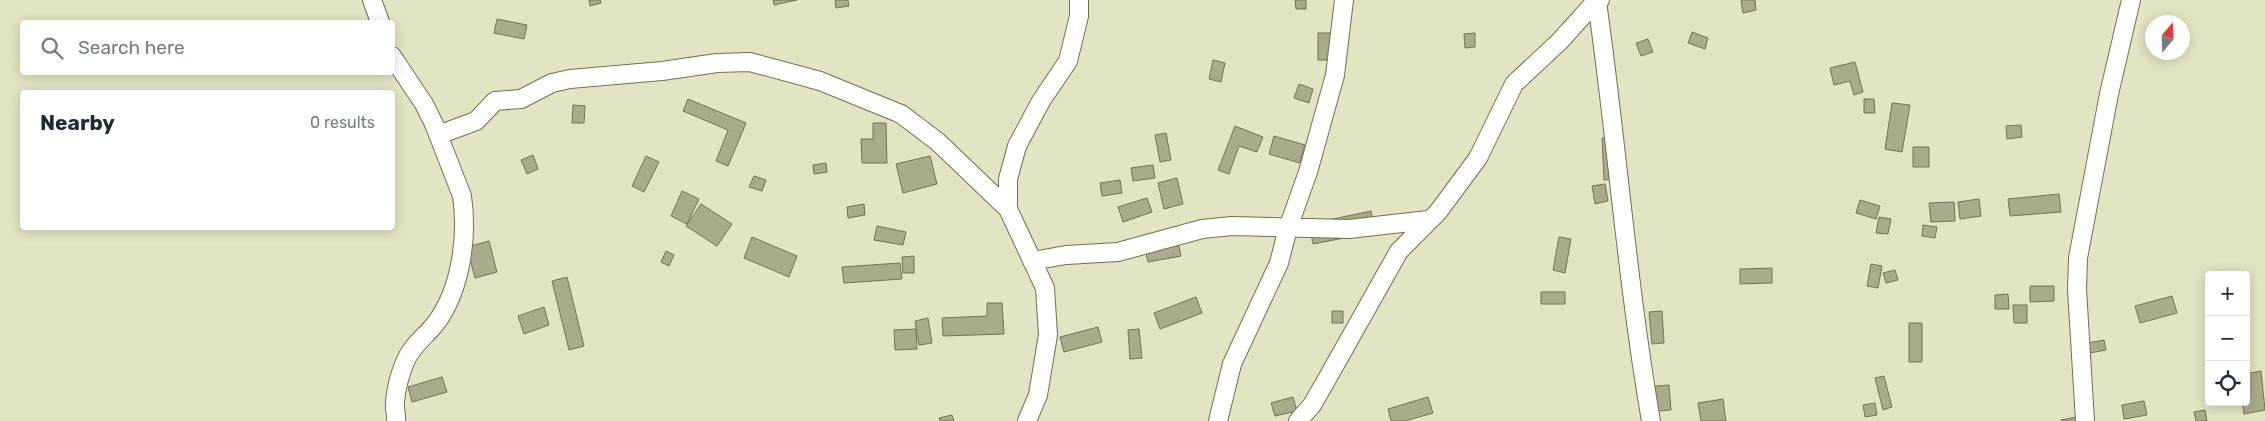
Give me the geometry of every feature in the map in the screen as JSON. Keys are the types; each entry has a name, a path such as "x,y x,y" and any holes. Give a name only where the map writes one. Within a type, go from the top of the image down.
{"street":[{"path":"372,0 379,20"},
{"path":"1008,209 1008,179 1017,146 1041,101 1068,61 1080,16 1079,0"},
{"path":"1218,421 1232,364 1279,263 1288,228 1308,172 1335,75 1344,0"},
{"path":"2085,421 2077,289 2078,258 2107,102 2131,0"},
{"path":"1298,421 1312,405 1399,251 1438,212 1478,158 1514,84 1598,1"},
{"path":"1598,1 1639,352 1651,421"},
{"path":"395,60 424,104 462,196 462,252 450,298 444,312 410,350 405,360 394,404 396,421"},
{"path":"438,135 476,121 495,101 521,99 552,83 570,79 662,71 717,62 750,62 820,81 901,114 938,142 1008,209 1045,288 1048,335 1038,395 1027,421"},
{"path":"1032,261 1066,255 1118,252 1202,229 1232,226 1349,229 1428,220"}],"building":[{"path":"589,0 600,0 601,3 590,6"},
{"path":"773,0 797,0 774,5"},
{"path":"835,0 848,0 849,6 836,8"},
{"path":"1295,0 1306,0 1306,9 1296,9"},
{"path":"1741,0 1755,0 1756,10 1743,13"},
{"path":"497,19 527,25 524,39 494,33"},
{"path":"1692,32 1708,38 1705,49 1688,43"},
{"path":"1318,33 1334,33 1334,60 1318,60"},
{"path":"1475,33 1475,47 1465,48 1464,34"},
{"path":"1648,39 1653,52 1641,56 1636,43"},
{"path":"1213,60 1225,63 1221,82 1209,79"},
{"path":"1855,62 1863,92 1854,95 1850,81 1834,85 1830,68"},
{"path":"1299,84 1313,89 1309,103 1294,98"},
{"path":"688,99 746,123 728,166 716,161 728,130 683,111"},
{"path":"1864,99 1874,99 1875,113 1864,113"},
{"path":"1892,103 1910,105 1902,152 1885,149"},
{"path":"573,105 585,106 584,123 572,123"},
{"path":"873,123 886,123 887,163 862,163 861,139 873,139"},
{"path":"2021,125 2022,137 2007,139 2006,126"},
{"path":"1235,126 1263,137 1257,152 1239,146 1229,174 1218,170"},
{"path":"1166,133 1171,160 1160,162 1155,135"},
{"path":"1274,136 1305,145 1300,163 1269,154"},
{"path":"1602,138 1612,138 1615,179 1604,180"},
{"path":"1913,147 1929,147 1929,167 1913,167"},
{"path":"533,155 538,169 527,174 521,160"},
{"path":"646,156 659,162 644,192 632,186"},
{"path":"930,156 937,184 903,193 896,164"},
{"path":"826,163 827,172 814,174 813,165"},
{"path":"1153,165 1155,178 1133,181 1131,168"},
{"path":"754,176 766,180 762,191 749,187"},
{"path":"1177,178 1183,204 1164,209 1158,183"},
{"path":"1120,180 1122,193 1102,196 1100,183"},
{"path":"1605,184 1608,201 1595,204 1592,186"},
{"path":"682,191 699,199 687,224 671,216"},
{"path":"2059,194 2061,212 2010,216 2008,199"},
{"path":"1147,198 1152,212 1123,222 1118,207"},
{"path":"1979,199 1981,216 1960,219 1958,202"},
{"path":"1860,200 1880,206 1876,219 1856,213"},
{"path":"1954,202 1955,221 1931,222 1929,203"},
{"path":"701,204 732,224 717,246 686,226"},
{"path":"864,204 865,215 848,218 847,207"},
{"path":"1371,211 1375,232 1313,244 1309,224"},
{"path":"1879,217 1891,219 1888,234 1876,233"},
{"path":"1923,225 1937,227 1935,238 1922,236"},
{"path":"877,226 906,232 903,245 874,240"},
{"path":"752,237 797,256 789,277 744,258"},
{"path":"1559,237 1571,239 1565,273 1553,270"},
{"path":"489,241 497,272 475,278 467,247"},
{"path":"1178,242 1181,256 1148,262 1145,249"},
{"path":"666,251 674,255 669,266 661,262"},
{"path":"914,256 914,273 903,273 902,257"},
{"path":"900,263 902,279 844,283 842,267"},
{"path":"1871,264 1882,266 1878,288 1867,286"},
{"path":"1772,268 1772,283 1740,284 1740,269"},
{"path":"1895,270 1898,280 1886,283 1883,273"},
{"path":"567,277 584,346 569,350 552,281"},
{"path":"2030,286 2054,286 2054,301 2030,302"},
{"path":"1541,292 1565,292 1565,304 1541,304"},
{"path":"2008,294 2009,309 1995,309 1995,295"},
{"path":"2172,296 2177,313 2140,323 2135,306"},
{"path":"1196,297 1202,313 1160,329 1154,313"},
{"path":"987,303 1002,303 1004,334 943,336 942,318 987,316"},
{"path":"2013,305 2027,305 2027,323 2014,323"},
{"path":"544,307 549,325 524,334 518,316"},
{"path":"1332,311 1343,311 1343,323 1332,323"},
{"path":"1662,311 1664,343 1652,344 1649,312"},
{"path":"928,318 932,343 919,345 915,321"},
{"path":"1909,323 1922,323 1922,362 1909,362"},
{"path":"1098,327 1102,342 1064,352 1060,337"},
{"path":"916,329 917,349 895,350 894,330"},
{"path":"1139,329 1142,358 1130,359 1128,330"},
{"path":"2104,340 2106,350 2090,353 2088,343"},
{"path":"2261,371 2265,410 2244,414 2243,406 2250,406 2250,373"},
{"path":"1884,376 1892,407 1883,410 1875,378"},
{"path":"442,377 447,392 412,402 408,387"},
{"path":"1669,385 1671,410 1648,412 1646,387"},
{"path":"1293,397 1297,411 1275,416 1271,403"},
{"path":"1428,397 1433,413 1405,421 1391,421 1388,409"},
{"path":"1723,399 1726,421 1701,421 1698,403"},
{"path":"2144,401 2147,415 2124,419 2122,405"},
{"path":"1875,403 1877,415 1865,417 1863,405"},
{"path":"2205,410 2207,421 2196,421 2194,412"},
{"path":"952,415 954,421 940,421 939,418"},
{"path":"2081,416 2082,421 2061,421 2061,420"}]}
